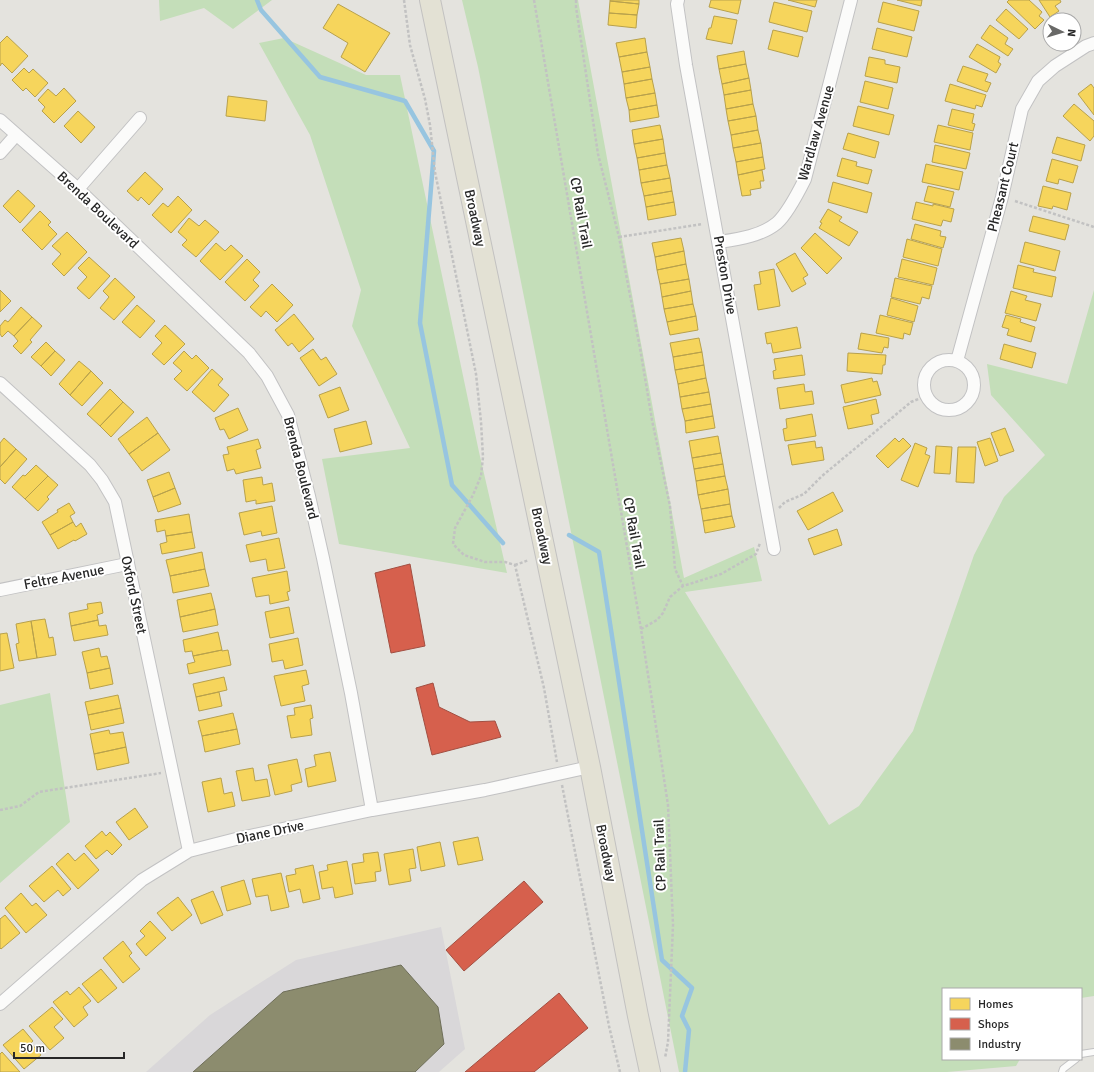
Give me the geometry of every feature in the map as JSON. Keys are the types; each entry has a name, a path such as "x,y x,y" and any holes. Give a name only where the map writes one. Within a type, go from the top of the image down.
{"main road":[{"name":"Broadway","path":"430,0 590,767 638,1016 657,1066"}],"street":[{"name":"Preston Drive","path":"678,0 677,4 686,65 774,549"},
{"name":"Wardlaw Avenue","path":"719,242 744,239 767,230 778,222 796,197 805,179 851,0"},
{"name":"Pheasant Court","path":"957,361 1002,197 1022,109 1038,81 1055,66 1094,42"},
{"path":"78,190 140,118"},
{"name":"Brenda Boulevard","path":"0,120 78,190 249,353 267,376 288,415 309,496 351,693 372,810"},
{"path":"0,152 16,135"},
{"path":"940,361 957,361 966,366 971,373 974,381 972,394 968,402 961,408 944,410 936,407 926,396 924,391 924,383 926,374 933,365 940,361"},
{"name":"Oxford Street","path":"0,383 90,465 102,480 115,502 189,851"},
{"name":"Feltre Avenue","path":"0,590 127,564"},
{"name":"Diane Drive","path":"0,1004 142,880 189,851 236,839 372,810 485,790 590,767"}],"lane":[{"path":"1082,1054 1094,1052"},
{"path":"1062,1072 1063,1069 1075,1060"}],"path":[{"path":"404,0 410,45 425,99 430,125 435,172 476,374 481,422 483,457 481,476 473,495 455,528 453,544 464,555 485,562 505,562 515,566 544,688 559,773 609,1026 620,1072"},
{"name":"CP Rail Trail","path":"534,0 641,629 668,805 673,925 668,1042 657,1066"},
{"path":"576,0 598,154 619,237 639,340 652,420 670,506 675,569 683,586"},
{"path":"1002,197 1094,227"},
{"path":"619,237 715,222"},
{"path":"641,629 657,620 663,613 670,597 683,586 721,574 756,554 769,519 785,502 804,494 822,476 911,402 926,396"},
{"path":"0,810 20,806 38,792 172,771"}],"shaded area":[{"path":"441,927 465,1049 439,1072 146,1072 210,1015 296,960"}],"green space":[{"path":"159,0 272,0 233,29 204,8 160,21"},
{"path":"462,0 578,0 684,578 754,547 762,581 685,592 829,825 859,806 913,731 974,555 1004,497 1045,455 991,395 987,364 1067,384 1094,290 1094,996 1082,998 1082,988 942,988 942,1060 1019,1060 1016,1066 947,1072 679,1072 478,67"},
{"path":"284,38 366,75 400,75 479,452 507,573 339,544 322,459 410,448 352,326 361,290 310,135 259,43"},
{"path":"50,693 70,822 0,883 0,705"}],"building: Homes":[{"path":"639,0 639,4 610,1"},
{"path":"711,0 741,0 738,14 709,7"},
{"path":"788,0 817,0 815,7"},
{"path":"897,0 922,0 921,6"},
{"path":"1009,0 1029,0 1042,12 1039,16 1042,18 1042,22 1035,29 1007,2"},
{"path":"1039,0 1060,0 1061,2 1055,6 1059,11 1047,12"},
{"path":"610,1 639,4 637,15 609,13"},
{"path":"774,2 812,11 807,32 769,22"},
{"path":"883,2 919,11 914,31 878,22"},
{"path":"338,4 390,33 365,72 341,57 348,43 323,28"},
{"path":"1006,9 1028,29 1019,39 996,20"},
{"path":"609,13 637,15 636,28 608,25"},
{"path":"714,16 737,20 732,44 706,39"},
{"path":"990,25 1008,38 1005,44 1013,49 1008,56 981,38"},
{"path":"877,28 912,37 907,57 872,49"},
{"path":"773,30 803,37 798,57 768,49"},
{"path":"7,36 28,56 12,73 2,63 0,66 0,43"},
{"path":"645,38 647,52 619,57 616,43"},
{"path":"977,44 1000,57 998,62 1001,64 996,73 969,57"},
{"path":"744,51 746,64 719,69 717,56"},
{"path":"647,52 650,67 622,72 619,57"},
{"path":"869,57 885,60 885,64 900,67 897,83 865,76"},
{"path":"746,64 749,78 722,84 719,69"},
{"path":"963,66 988,74 985,81 991,83 987,92 957,81"},
{"path":"650,67 652,79 624,84 622,72"},
{"path":"24,68 29,73 33,69 48,83 35,97 26,88 23,91 12,80"},
{"path":"749,78 751,90 724,95 722,84"},
{"path":"652,79 655,93 626,98 624,84"},
{"path":"865,81 893,88 888,109 860,102"},
{"path":"950,84 986,95 982,107 976,105 975,109 945,101"},
{"path":"1091,84 1094,88 1094,115 1078,94"},
{"path":"64,88 76,101 54,123 42,111 45,107 38,100 48,89 56,96"},
{"path":"751,90 753,104 726,109 724,95"},
{"path":"655,93 657,105 629,110 626,98"},
{"path":"228,96 267,101 265,121 226,116"},
{"path":"753,104 756,116 728,121 726,109"},
{"path":"1074,104 1094,121 1094,136 1090,141 1063,116"},
{"path":"657,105 659,117 630,122 629,110"},
{"path":"858,106 894,115 889,135 853,126"},
{"path":"952,109 974,114 972,123 975,124 973,131 948,125"},
{"path":"78,111 95,127 81,143 64,126"},
{"path":"756,116 758,130 731,135 728,121"},
{"path":"660,125 663,139 634,144 632,130"},
{"path":"938,125 973,133 970,150 934,142"},
{"path":"758,130 761,143 733,148 731,135"},
{"path":"848,133 879,142 875,158 843,149"},
{"path":"1057,137 1085,145 1081,161 1052,153"},
{"path":"663,139 665,153 637,158 634,144"},
{"path":"761,143 763,157 736,162 733,148"},
{"path":"935,145 970,153 966,169 932,162"},
{"path":"665,153 667,165 639,170 637,158"},
{"path":"763,157 765,169 738,175 736,162"},
{"path":"842,158 857,162 856,166 872,170 868,184 837,176"},
{"path":"1052,159 1078,166 1073,183 1059,179 1058,184 1046,181"},
{"path":"926,164 963,172 959,190 922,182"},
{"path":"667,165 670,178 641,183 639,170"},
{"path":"762,170 764,181 760,181 761,188 750,190 751,195 742,196 738,175"},
{"path":"145,172 163,189 149,205 141,197 138,201 127,191"},
{"path":"670,178 672,191 644,196 641,183"},
{"path":"833,182 872,193 867,213 828,202"},
{"path":"928,186 954,192 950,207 924,201"},
{"path":"1043,186 1071,193 1067,210 1053,206 1052,209 1038,206"},
{"path":"18,190 35,206 20,223 3,206"},
{"path":"672,191 674,202 646,207 644,196"},
{"path":"178,196 192,210 171,233 152,215 163,203 168,207"},
{"path":"674,202 676,215 648,220 646,207"},
{"path":"916,202 954,209 951,222 943,220 941,226 912,219"},
{"path":"828,209 842,217 839,221 858,232 849,246 819,228 822,223 820,222"},
{"path":"40,211 51,222 48,225 57,234 42,250 22,230"},
{"path":"1033,216 1069,225 1065,240 1029,231"},
{"path":"189,218 199,226 205,220 219,232 196,257 182,245 187,240 178,232"},
{"path":"915,224 941,231 940,236 946,237 943,248 911,239"},
{"path":"67,232 87,252 64,276 52,264 61,254 52,246"},
{"path":"815,233 842,258 827,274 801,248"},
{"path":"681,238 684,251 655,257 652,243"},
{"path":"907,239 942,249 938,266 903,257"},
{"path":"1025,242 1060,251 1055,271 1020,262"},
{"path":"216,243 225,251 231,245 243,256 220,280 200,261"},
{"path":"684,251 686,264 657,270 655,257"},
{"path":"795,253 808,275 803,278 806,284 792,292 776,264"},
{"path":"89,257 110,276 89,299 77,288 87,277 78,268"},
{"path":"247,259 260,272 253,280 259,286 245,301 225,282"},
{"path":"902,259 937,268 933,285 898,277"},
{"path":"686,264 689,279 660,284 657,270"},
{"path":"1018,265 1034,269 1033,272 1056,277 1052,297 1013,288"},
{"path":"774,269 780,306 758,310 754,285 761,284 759,272"},
{"path":"115,278 135,297 114,320 100,308 109,297 103,291"},
{"path":"895,278 932,286 929,299 922,297 920,304 891,297"},
{"path":"689,279 691,291 662,297 660,284"},
{"path":"272,284 293,305 277,322 266,311 261,317 250,307"},
{"path":"0,290 11,301 0,312"},
{"path":"691,291 693,304 664,309 662,297"},
{"path":"1011,291 1027,296 1025,300 1041,304 1036,321 1005,313"},
{"path":"891,298 918,306 914,322 887,315"},
{"path":"693,304 696,316 667,322 664,309"},
{"path":"137,305 155,321 140,338 122,322"},
{"path":"21,307 32,317 14,336 8,331 2,337 0,334 0,326 5,320 8,322"},
{"path":"294,314 314,339 299,352 292,343 288,346 275,330"},
{"path":"880,315 913,323 910,335 904,333 903,339 876,333"},
{"path":"1006,315 1021,319 1020,322 1035,327 1031,342 1007,335 1009,329 1002,327"},
{"path":"696,316 698,330 670,335 667,322"},
{"path":"32,317 42,326 30,340 32,342 21,354 13,346 18,341 14,336"},
{"path":"165,325 185,344 164,365 152,354 162,343 155,336"},
{"path":"797,327 801,348 773,353 771,343 767,344 765,333"},
{"path":"861,333 889,338 888,348 884,347 882,353 858,349"},
{"path":"699,338 702,352 673,357 670,343"},
{"path":"46,342 55,351 41,366 31,357"},
{"path":"1004,344 1036,353 1032,368 1000,359"},
{"path":"313,349 321,360 326,357 337,374 319,386 300,358"},
{"path":"55,351 65,360 51,376 41,366"},
{"path":"184,351 192,359 196,355 209,368 187,391 174,379 182,371 173,363"},
{"path":"702,352 704,365 675,370 673,357"},
{"path":"848,353 886,355 882,374 847,371"},
{"path":"802,355 805,375 774,379 773,371 776,370 774,359"},
{"path":"79,361 91,371 70,395 59,384"},
{"path":"704,365 706,378 678,384 675,370"},
{"path":"212,369 223,379 218,385 229,395 214,412 192,392"},
{"path":"91,371 103,383 82,406 70,395"},
{"path":"706,378 709,392 680,397 678,384"},
{"path":"872,378 873,382 877,381 881,395 845,403 841,385"},
{"path":"804,384 805,392 812,391 814,404 780,409 777,388"},
{"path":"340,387 349,410 328,418 319,395"},
{"path":"110,389 123,402 100,426 87,414"},
{"path":"709,392 711,404 682,409 680,397"},
{"path":"876,399 879,413 871,415 873,424 848,429 843,407"},
{"path":"123,402 134,412 111,437 100,426"},
{"path":"711,404 713,416 685,421 682,409"},
{"path":"238,408 248,430 229,439 224,429 220,430 215,418"},
{"path":"812,414 816,436 785,441 783,429 787,428 786,419"},
{"path":"713,416 715,428 686,433 685,421"},
{"path":"147,417 158,433 129,454 118,439"},
{"path":"366,421 372,444 340,452 334,429"},
{"path":"1005,428 1014,451 1000,456 991,433"},
{"path":"158,433 170,450 142,471 129,454"},
{"path":"718,436 721,453 692,458 689,441"},
{"path":"4,438 16,449 0,467 0,443"},
{"path":"895,438 899,442 903,438 911,446 888,468 876,456"},
{"path":"990,438 998,461 985,466 977,442"},
{"path":"258,439 261,448 256,450 261,468 236,474 234,469 227,471 223,455 229,454 227,447"},
{"path":"815,441 816,448 822,447 824,460 792,465 788,445"},
{"path":"915,443 927,448 925,454 930,456 918,487 901,480"},
{"path":"936,446 952,447 950,474 934,473"},
{"path":"958,447 976,447 974,483 956,482"},
{"path":"16,449 27,459 5,484 0,479 0,467"},
{"path":"721,453 723,464 694,469 692,458"},
{"path":"723,464 725,476 696,481 694,469"},
{"path":"36,465 48,476 25,499 12,487 23,475 25,476"},
{"path":"169,472 175,488 153,497 147,480"},
{"path":"48,476 58,485 47,497 49,499 38,511 25,499"},
{"path":"725,476 728,489 698,495 696,481"},
{"path":"262,477 263,485 272,483 275,501 256,504 256,500 246,502 243,480"},
{"path":"175,488 181,504 158,512 153,497"},
{"path":"728,489 730,504 701,509 698,495"},
{"path":"833,492 843,511 808,530 797,511"},
{"path":"69,503 75,513 70,516 73,522 50,535 42,522"},
{"path":"730,504 732,516 703,521 701,509"},
{"path":"272,506 277,533 262,536 261,531 244,535 239,513"},
{"path":"189,514 192,532 166,536 165,530 157,532 155,520"},
{"path":"732,516 735,527 705,533 703,521"},
{"path":"73,522 76,527 81,523 87,534 58,549 50,535"},
{"path":"837,529 842,545 814,555 808,539"},
{"path":"192,532 195,548 162,554 160,544 167,542 166,536"},
{"path":"279,538 285,568 268,571 266,559 250,562 246,545"},
{"path":"202,552 205,569 170,576 166,560"},
{"path":"205,569 209,586 173,593 170,576"},
{"path":"287,571 290,591 287,592 289,600 270,604 269,595 256,597 252,578"},
{"path":"211,593 215,609 180,617 177,600"},
{"path":"101,602 103,613 97,615 98,620 71,626 69,613 88,609 87,604"},
{"path":"289,607 294,633 270,638 265,612"},
{"path":"215,609 218,625 183,632 180,617"},
{"path":"45,619 49,638 53,637 56,655 37,658 31,621"},
{"path":"98,620 99,626 106,625 108,635 74,641 71,626"},
{"path":"31,621 37,658 19,661 16,644 19,643 16,624"},
{"path":"218,632 222,650 193,656 192,651 185,652 183,640"},
{"path":"7,633 14,668 0,671 0,634"},
{"path":"298,638 303,665 285,669 283,660 272,662 269,644"},
{"path":"99,648 101,657 107,656 110,668 87,673 82,652"},
{"path":"228,650 231,665 189,674 187,664 195,662 193,656"},
{"path":"110,668 113,684 90,689 87,673"},
{"path":"306,670 309,684 302,686 305,701 281,706 274,676"},
{"path":"224,677 227,690 196,697 193,684"},
{"path":"219,692 222,706 199,711 196,697"},
{"path":"118,695 121,708 88,715 85,702"},
{"path":"311,705 313,718 310,719 312,735 291,738 287,716 295,715 294,708"},
{"path":"121,708 124,723 91,730 88,715"},
{"path":"233,713 237,729 202,736 198,721"},
{"path":"237,729 240,744 205,752 202,736"},
{"path":"109,730 110,734 123,732 126,747 94,754 90,734"},
{"path":"126,747 129,763 97,770 94,754"},
{"path":"330,752 336,781 308,787 305,769 316,766 314,755"},
{"path":"297,759 302,782 291,785 292,791 275,795 268,765"},
{"path":"253,768 255,781 267,779 270,796 242,801 236,771"},
{"path":"221,778 224,794 232,792 235,806 208,812 202,782"},
{"path":"135,808 148,827 129,840 116,822"},
{"path":"102,831 106,836 110,832 122,845 112,855 107,850 96,859 85,846"},
{"path":"478,837 483,860 458,865 453,842"},
{"path":"440,842 445,866 421,871 417,847"},
{"path":"413,849 416,868 409,869 411,881 389,885 384,854"},
{"path":"378,852 381,871 375,872 376,881 355,884 352,864 364,862 363,854"},
{"path":"68,853 75,861 84,853 99,870 78,889 56,864"},
{"path":"347,861 353,894 335,898 333,887 322,889 319,872 328,870 327,865"},
{"path":"313,865 320,899 303,903 300,889 289,892 286,876 296,874 295,869"},
{"path":"52,866 71,889 63,896 58,890 44,902 29,886"},
{"path":"281,873 289,907 271,911 268,895 256,897 252,879"},
{"path":"244,880 251,904 227,911 221,887"},
{"path":"213,891 223,915 201,924 191,900"},
{"path":"21,893 32,906 36,903 47,915 26,933 5,908"},
{"path":"178,897 192,915 172,931 157,913"},
{"path":"5,915 20,933 1,949 0,919"},
{"path":"150,921 166,938 146,956 136,944 145,936 140,931"},
{"path":"123,941 132,953 129,956 140,969 123,983 103,958"},
{"path":"101,969 117,988 98,1003 82,984"},
{"path":"79,987 91,1001 83,1007 88,1015 74,1027 53,1002 67,991 70,995"},
{"path":"52,1007 63,1019 54,1027 64,1038 50,1050 29,1026"},
{"path":"23,1029 33,1041 31,1043 41,1055 24,1069 3,1045"},
{"path":"2,1052 20,1072 0,1072 0,1054"}],"building: Shops":[{"path":"410,564 425,646 391,653 375,573"},
{"path":"433,683 439,707 470,722 495,721 501,737 432,755 416,688"},
{"path":"524,881 543,902 464,971 446,950"},
{"path":"559,993 588,1028 534,1072 465,1072"}],"building: Industry":[{"path":"401,965 438,1007 444,1044 415,1072 193,1072 283,992"}],"waterway":[{"path":"257,0 261,10 320,77 405,101 434,151 420,323 452,485 503,543"},
{"path":"569,535 599,552 662,960 692,988 682,1016 689,1030 685,1072"}]}
